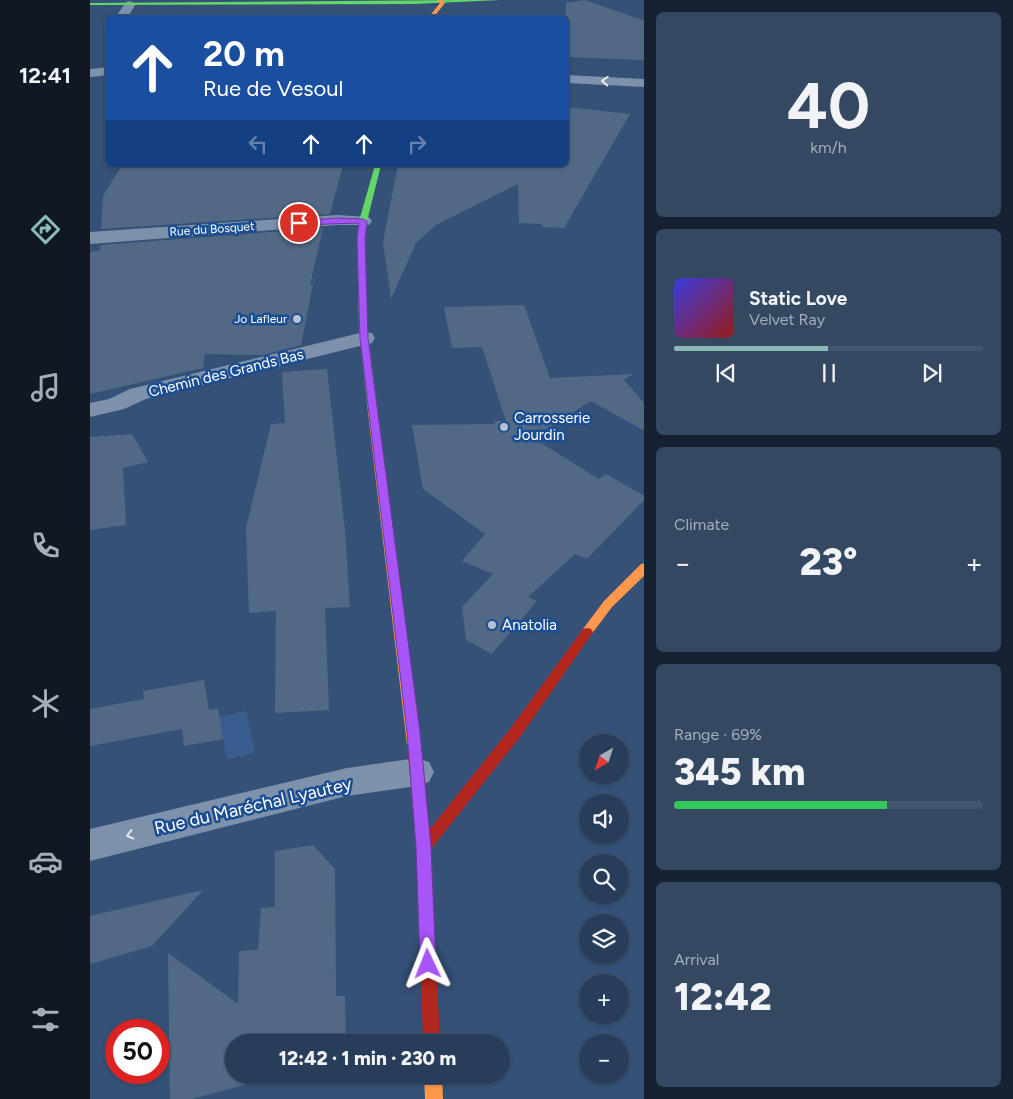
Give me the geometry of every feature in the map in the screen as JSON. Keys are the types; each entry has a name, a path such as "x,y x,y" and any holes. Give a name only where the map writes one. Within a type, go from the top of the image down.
{"main road":[{"path":"90,0 115,0"},
{"path":"90,4 498,0"},
{"path":"432,15 441,1"},
{"path":"414,2 418,8 415,15"},
{"path":"377,167 363,221 361,239 364,338 394,585 412,714 424,847 431,1034"},
{"path":"424,847 515,733 608,604 644,567"},
{"path":"433,1084 434,1099"}],"street":[{"path":"123,15 130,4"},
{"path":"90,73 105,71"},
{"path":"569,79 644,83"},
{"name":"Rue du Bosquet","path":"90,238 337,220 363,221"},
{"name":"Chemin des Grands Bas","path":"90,410 116,404 138,394 364,338"},
{"name":"Rue du Maréchal Lyautey","path":"90,845 347,782 417,772"}],"water":[{"path":"246,711 255,753 227,759 219,717"}],"building":[{"path":"585,0 644,21 644,60 569,57 569,15 566,15 566,3"},
{"path":"569,107 630,114 564,228 542,227 542,224 519,223 518,184 436,225 416,243 391,299 383,242 398,167 569,167"},
{"path":"121,167 342,167 330,214 101,229 103,196"},
{"path":"323,228 310,285 313,284 301,345 263,355 205,354 203,368 90,394 90,252 100,251 101,245"},
{"path":"524,305 550,378 633,374 624,380 644,403 644,430 591,401 533,438 599,479 606,474 644,495 644,500 587,559 575,554 528,597 537,601 492,654 466,640 462,607 493,574 462,561 485,534 423,489 412,425 495,424 494,421 506,421 482,347 452,348 444,307"},
{"path":"327,369 345,530 350,607 325,608 329,710 275,713 276,611 249,613 246,528 271,424 285,423 282,372"},
{"path":"132,434 148,462 123,468 126,525 90,530 90,437"},
{"path":"204,680 209,710 218,708 223,739 184,746 182,729 90,746 90,709 144,699 143,691"},
{"path":"313,845 335,869 336,996 345,996 346,1034 225,1034 225,1084 248,1084 192,1099 170,1099 168,953 238,1004 239,951 258,950 261,908 275,907 275,851"},
{"path":"203,890 152,946 90,964 90,916"}],"traffic: fast":[{"path":"90,4 415,3 498,0"},
{"path":"373,413 363,327 361,239 363,221 377,167"}],"traffic: slow":[{"path":"433,15 443,3 439,0"},
{"path":"373,413 414,745"},
{"path":"587,632 608,604 644,568"},
{"path":"433,1084 434,1099"}],"traffic: jam":[{"path":"424,847 515,733 587,632"},
{"path":"414,745 424,847 431,1034"}],"place":[{"name":"Jo Lafleur","path":"297,319"},
{"name":"Carrosserie Jourdin","path":"504,427"},
{"name":"Anatolia","path":"492,625"}],"route":[{"path":"299,223 337,220 363,221 361,239 363,327 414,732 424,847 428,964"}]}
